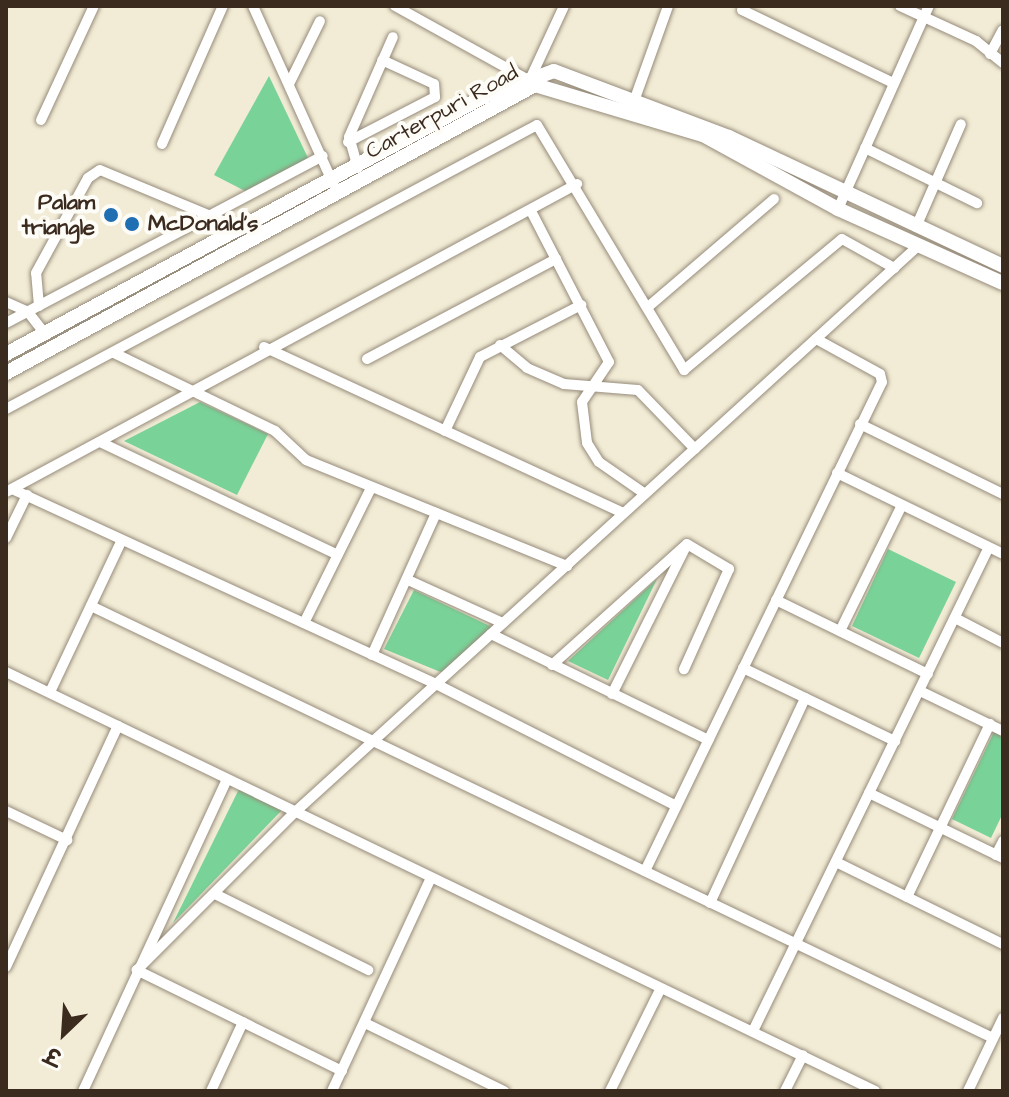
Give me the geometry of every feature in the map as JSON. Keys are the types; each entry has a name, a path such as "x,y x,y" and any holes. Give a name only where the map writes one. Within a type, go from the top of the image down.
{"main road":[{"name":"Carterpuri Road","path":"6,373 533,80 633,106 843,193 1003,266"},
{"name":"Carterpuri Road","path":"633,106 703,135 838,209 1003,283"},
{"name":"Carterpuri Road","path":"6,354 242,229 335,188"}],"street":[{"path":"41,120 94,6"},
{"path":"162,144 223,6"},
{"path":"253,6 335,188"},
{"path":"395,6 533,80 564,6"},
{"path":"633,106 668,6"},
{"path":"900,6 1003,63"},
{"path":"838,209 929,6"},
{"path":"742,10 893,83"},
{"path":"289,84 320,21"},
{"path":"990,54 1003,30"},
{"path":"361,173 348,142 393,37"},
{"path":"348,142 435,97 434,84 382,60"},
{"path":"916,227 961,124"},
{"path":"6,409 532,126 543,127 687,371 842,239 894,268"},
{"path":"865,148 977,203"},
{"path":"6,323 323,156"},
{"path":"39,306 36,273 88,178 100,170 213,214 242,229"},
{"path":"9,490 188,393 264,347 531,211 577,184"},
{"path":"648,307 774,199"},
{"path":"531,211 609,362 590,386 581,410 590,449 645,494"},
{"path":"137,970 217,895 294,813 918,246"},
{"path":"367,359 556,259"},
{"path":"6,302 28,312 46,335"},
{"path":"445,431 475,363 500,345 581,305"},
{"path":"645,871 882,377 816,339"},
{"path":"500,345 545,378 638,390 695,449"},
{"path":"264,347 624,513"},
{"path":"114,353 188,393 275,431 299,456 567,566"},
{"path":"860,424 1003,494"},
{"path":"100,442 338,555"},
{"path":"837,473 1003,554"},
{"path":"304,623 371,488"},
{"path":"9,490 27,495 436,684 676,806"},
{"path":"6,538 27,495"},
{"path":"840,631 902,505"},
{"path":"372,655 436,513"},
{"path":"50,692 122,540"},
{"path":"552,665 687,544"},
{"path":"684,669 729,569 687,544"},
{"path":"612,694 687,544"},
{"path":"753,1031 989,547"},
{"path":"408,580 503,623"},
{"path":"776,600 928,674"},
{"path":"91,606 993,1038"},
{"path":"955,618 1003,643"},
{"path":"491,634 708,740"},
{"path":"743,668 895,741"},
{"path":"6,672 430,880 875,1091"},
{"path":"920,691 1003,731"},
{"path":"710,903 805,698"},
{"path":"907,897 990,724"},
{"path":"6,967 118,726"},
{"path":"83,1091 226,781"},
{"path":"869,793 1000,856 1003,841"},
{"path":"6,811 67,840"},
{"path":"836,862 1003,944"},
{"path":"332,1091 430,880"},
{"path":"217,895 368,970"},
{"path":"137,970 342,1071"},
{"path":"610,1091 660,990"},
{"path":"968,1091 1003,1018"},
{"path":"211,1091 243,1022"},
{"path":"365,1023 483,1086 504,1091"},
{"path":"785,1091 803,1055"}],"green space":[{"path":"269,76 309,160 247,192 214,175"},
{"path":"200,402 268,434 237,495 124,441"},
{"path":"888,549 956,582 919,658 852,626"},
{"path":"657,579 608,680 568,661"},
{"path":"414,590 494,628 443,673 384,649"},
{"path":"994,732 1003,736 1003,813 991,838 952,819"},
{"path":"240,787 283,809 173,923"}],"place":[{"name":"Palam triangle","path":"111,215"},
{"name":"McDonald's","path":"132,224"}]}
